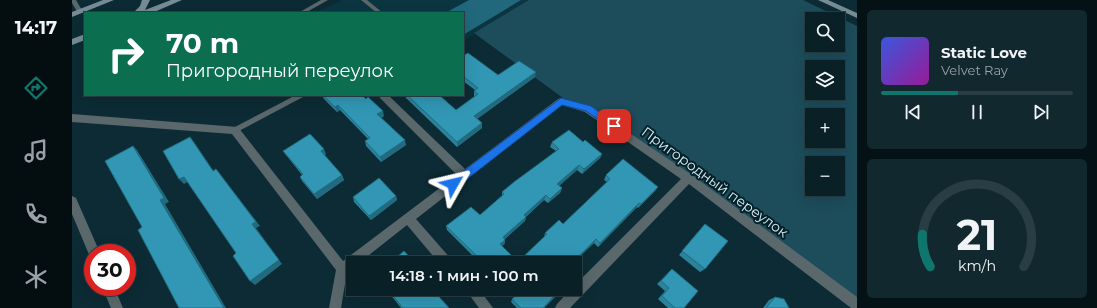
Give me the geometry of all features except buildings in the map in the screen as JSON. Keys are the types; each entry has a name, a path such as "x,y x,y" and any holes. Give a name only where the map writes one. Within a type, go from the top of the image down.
{"main road":[{"path":"76,13 110,0"},
{"path":"138,12 144,7 146,0"},
{"path":"148,12 178,0"},
{"path":"822,0 857,16"},
{"path":"72,42 84,37"}],"street":[{"path":"384,96 464,175"},
{"name":"Пригородный переулок","path":"342,269 561,101 588,108 688,178 857,305"},
{"path":"72,118 235,130 342,269 335,308"},
{"path":"562,308 688,178"},
{"path":"72,201 90,244"},
{"path":"408,218 441,256"},
{"path":"112,296 117,308"},
{"path":"476,296 487,308"}],"lane":[{"path":"73,0 76,13"},
{"path":"303,12 325,0"},
{"path":"364,0 379,12"},
{"path":"235,130 299,96"}],"shaded area":[{"path":"342,0 531,0 464,40 464,12 316,12"},
{"path":"469,0 521,0 464,34 464,12 447,12"},
{"path":"529,0 803,0 828,12 805,12 805,52 845,52 845,20 857,26 857,301 707,191 563,98 474,33"}],"route":[{"path":"453,184 561,101 588,108 614,126"}]}
